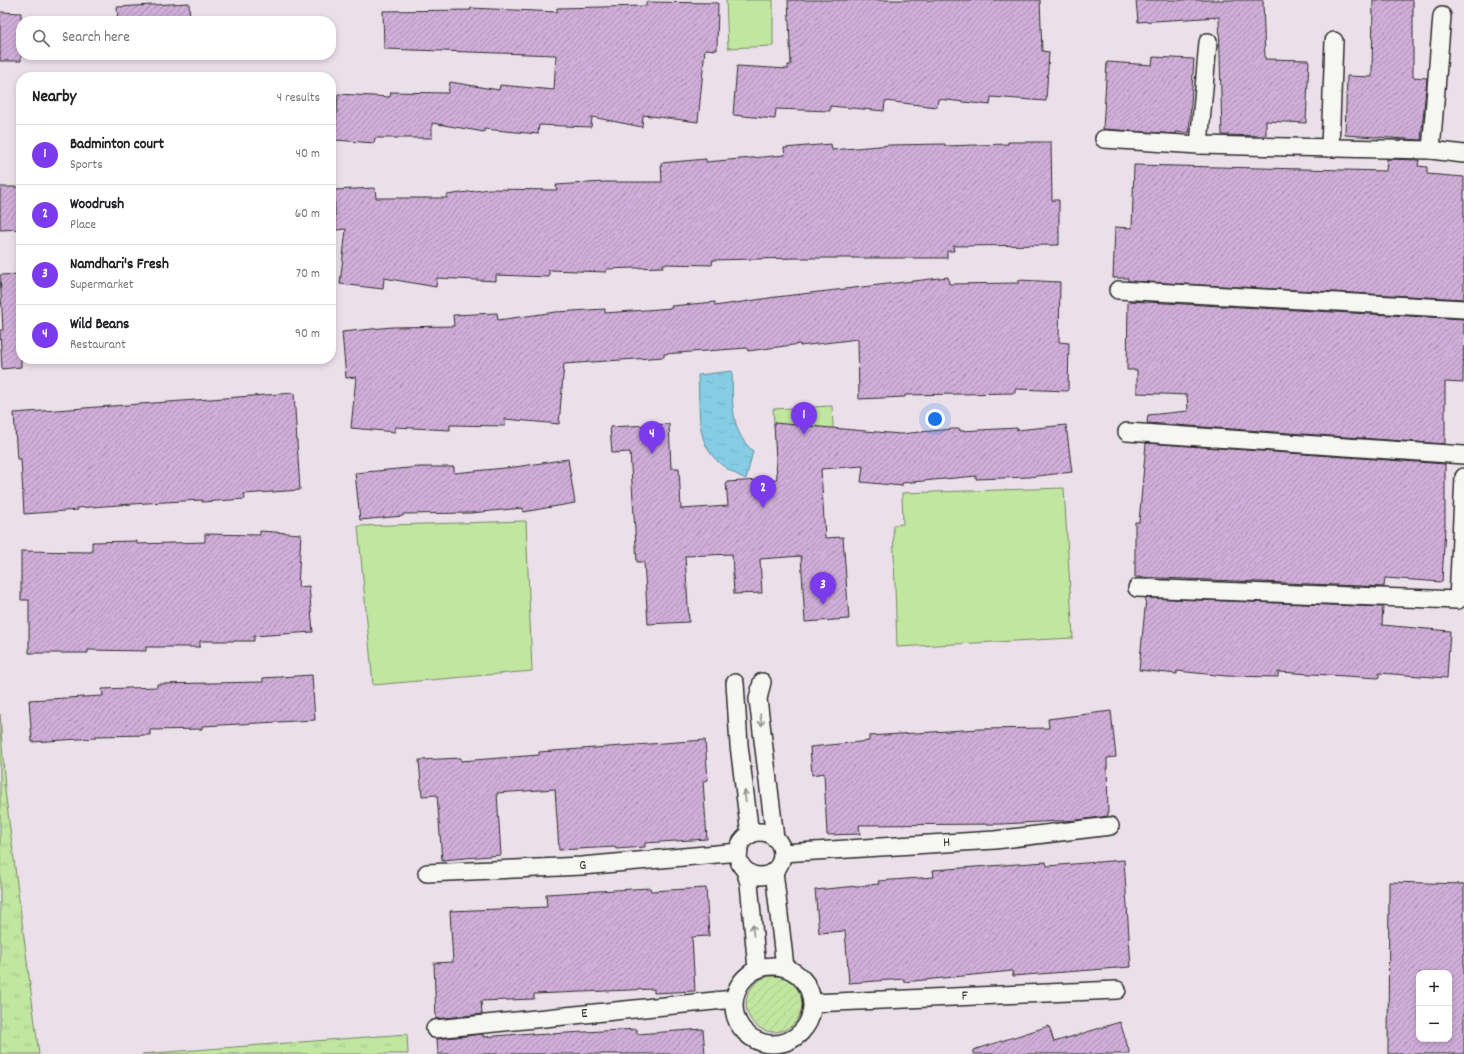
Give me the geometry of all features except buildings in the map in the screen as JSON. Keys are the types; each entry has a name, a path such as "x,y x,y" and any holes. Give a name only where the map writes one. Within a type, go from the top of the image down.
{"street":[{"path":"1431,150 1442,16"},
{"path":"1330,148 1334,41"},
{"path":"1199,145 1208,42"},
{"path":"1104,139 1199,145 1431,150 1464,154"},
{"path":"1118,290 1464,310"},
{"path":"1127,432 1464,455"},
{"path":"1137,588 1461,600 1464,477"},
{"path":"762,682 758,699 775,838"},
{"path":"735,683 739,745 750,835"},
{"name":"H","path":"782,853 995,840 1110,826"},
{"path":"745,870 762,876 774,871 779,866 782,853 779,842 775,838 763,832 750,835 744,839 738,852 739,859 745,870 749,883 757,969"},
{"name":"G","path":"427,873 582,866 738,852"},
{"path":"774,871 785,967"},
{"path":"771,965 785,967 796,972 810,991 812,1011 806,1027 787,1048 774,1045 761,1048 739,1026 734,1013 734,1000 741,981 757,969 771,965"},
{"name":"F","path":"812,1003 1117,990"},
{"name":"E","path":"435,1029 734,1000"}],"green space":[{"path":"726,0 773,0 773,46 728,48"},
{"path":"832,406 835,462 777,465 773,409"},
{"path":"1064,488 1073,638 897,647 893,525 903,524 902,493"},
{"path":"526,521 532,671 373,685 358,526"},
{"path":"0,714 5,790 39,1054 0,1054"},
{"path":"774,976 785,978 794,984 800,993 802,1004 800,1015 794,1024 785,1030 774,1032 763,1030 754,1024 748,1015 746,1004 748,993 754,984 763,978"},
{"path":"407,1034 408,1054 142,1054"}],"water":[{"path":"732,371 733,403 736,424 745,443 753,451 746,479 729,470 716,460 708,449 700,424 698,375"}],"place":[{"name":"Badminton court","path":"804,435"},
{"name":"Wild Beans","path":"652,454"},
{"name":"Woodrush","path":"763,508"},
{"name":"Namdhari's Fresh","path":"823,605"}]}
